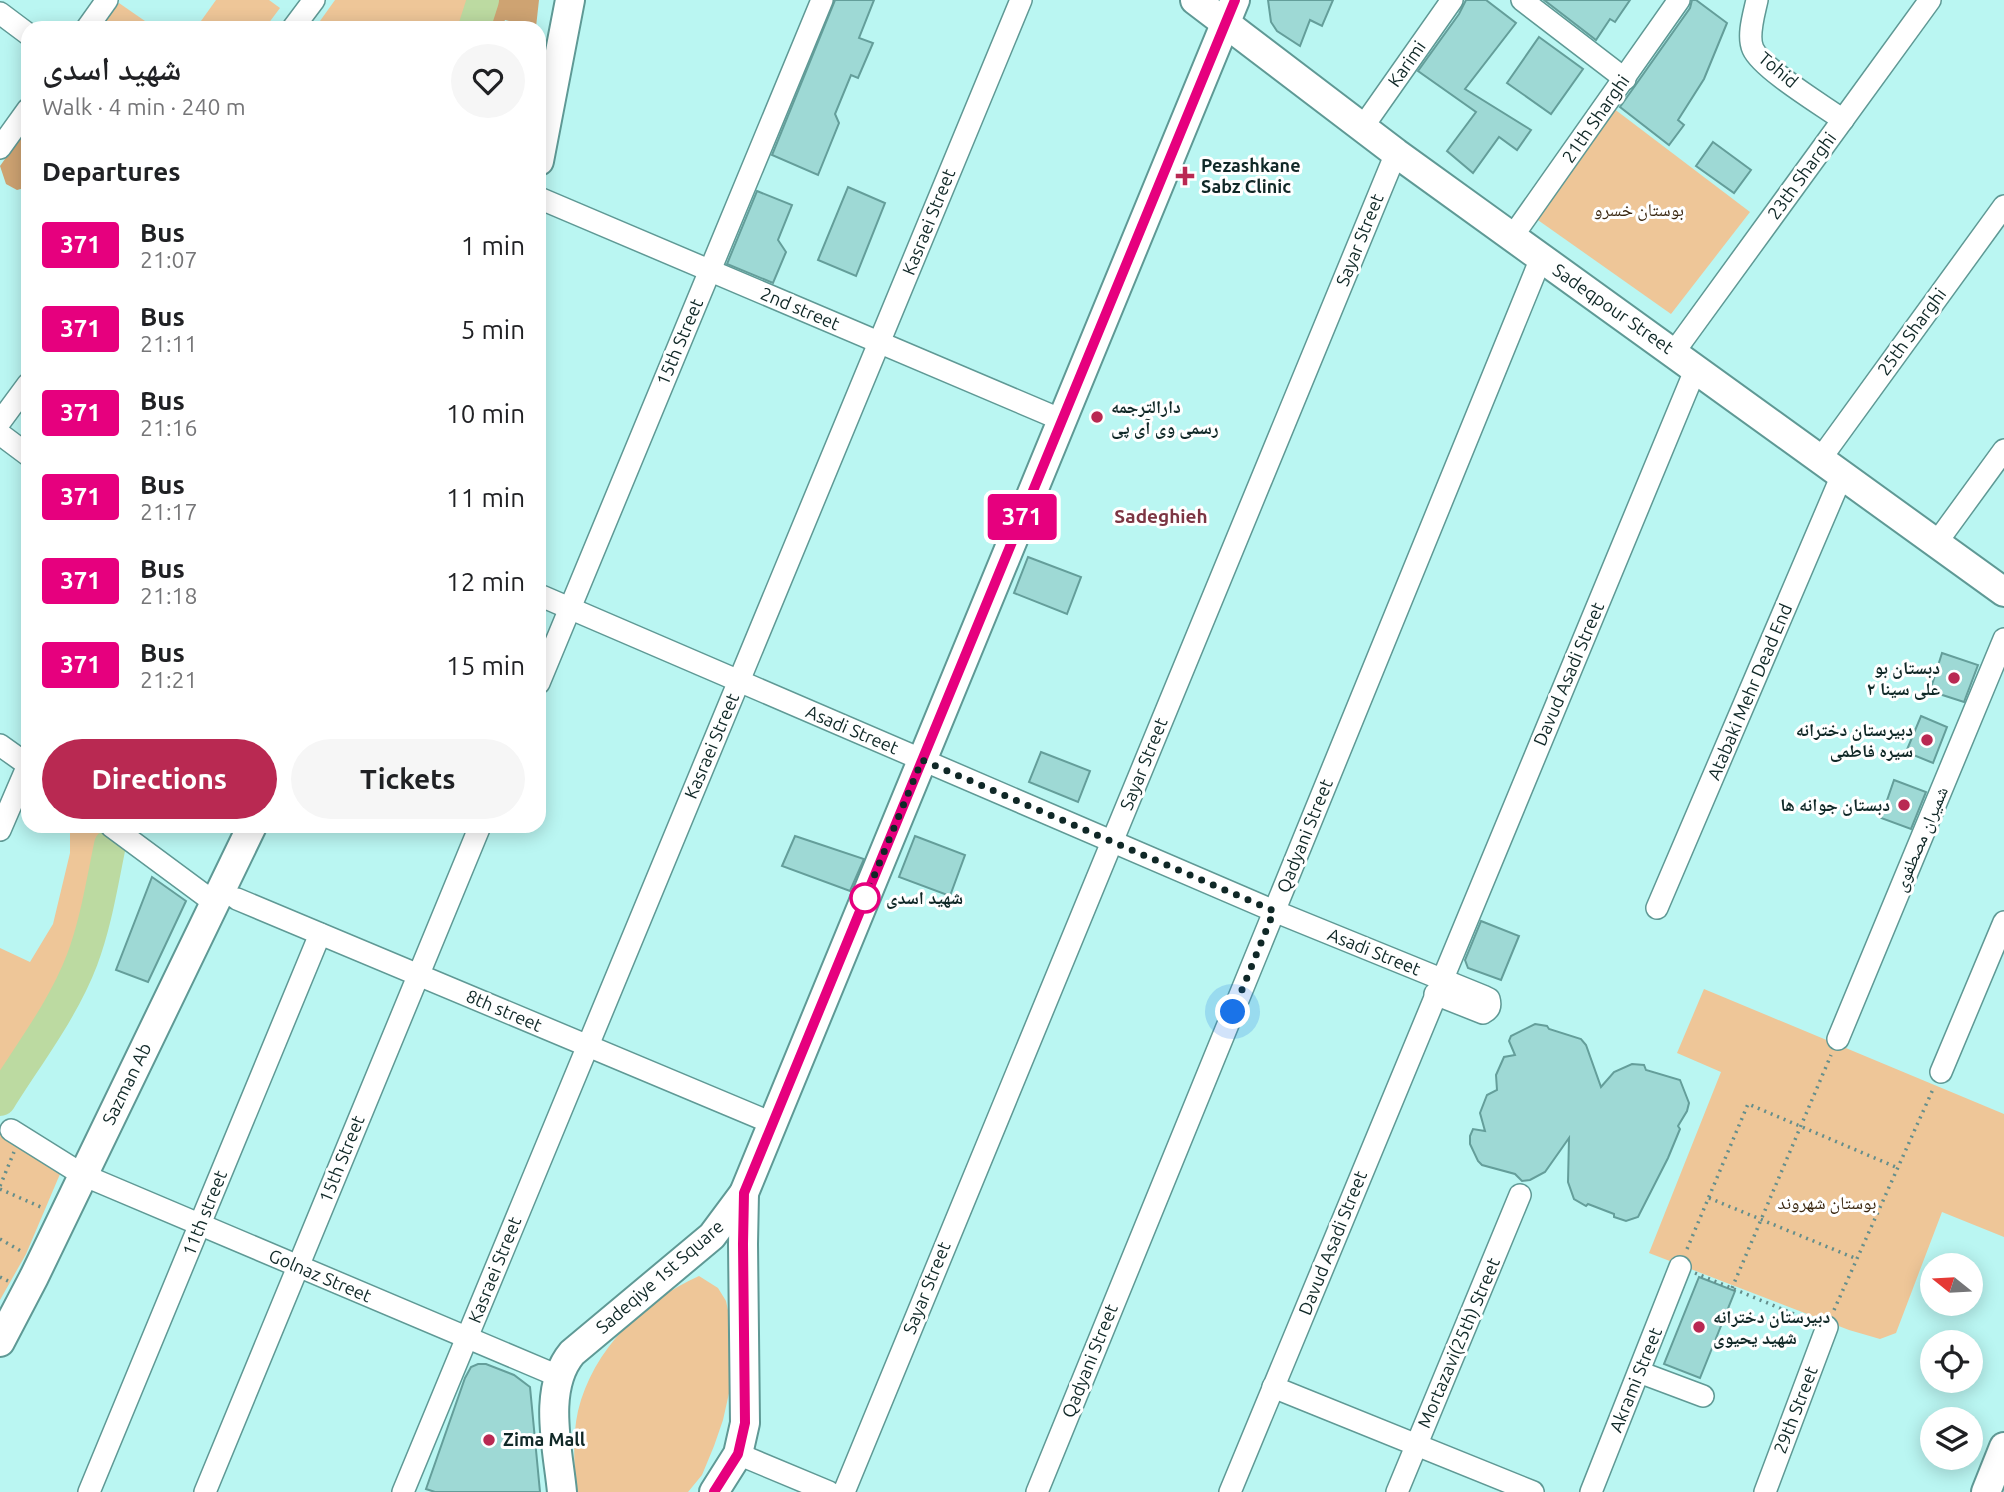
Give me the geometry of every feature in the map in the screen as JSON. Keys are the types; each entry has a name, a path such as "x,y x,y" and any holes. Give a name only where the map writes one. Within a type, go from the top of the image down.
{"main road":[{"path":"546,125 570,0"},
{"name":"Sadeqpour Street","path":"1195,0 1230,11 1362,128 2004,592"},
{"path":"744,1193 1230,11"},
{"name":"Sazman Ab","path":"0,1342 83,1175 226,901 250,833"},
{"name":"Sadeqiye 1st Square","path":"558,1376 572,1353 712,1236 744,1193"},
{"name":"Sadeqiye 1st Square","path":"714,1492 738,1454 745,1423 744,1193"},
{"path":"558,1376 554,1402 562,1492"},
{"path":"1986,1492 2004,1447"}],"street":[{"path":"92,21 107,0"},
{"path":"298,21 314,0"},
{"name":"15th Street","path":"546,666 822,0"},
{"name":"Kasraei Street","path":"403,1492 1021,0"},
{"name":"Karimi","path":"1362,128 1452,0"},
{"path":"1522,0 1625,79"},
{"name":"21th Sharghi","path":"1512,237 1679,0"},
{"name":"Tohid","path":"1757,0 1751,30 1752,47 1763,63 1843,120"},
{"name":"23th Sharghi","path":"1685,360 1843,120 1930,0"},
{"path":"0,13 21,29"},
{"path":"0,148 21,119"},
{"name":"Sayar Street","path":"844,1492 1396,153"},
{"name":"2nd street","path":"546,201 1062,420"},
{"name":"25th Sharghi","path":"1832,466 2004,208"},
{"name":"Qadyani Street","path":"1037,1492 1541,258"},
{"name":"Davud Asadi Street","path":"1230,1492 1438,987 1685,360"},
{"path":"0,422 21,394"},
{"path":"0,434 21,449"},
{"path":"1937,542 2004,450"},
{"name":"Atabaki Mehr Dead End","path":"1657,908 1832,466"},
{"name":"Asadi Street","path":"546,598 1274,911 1438,987"},
{"name":"شمیران مصطفوی","path":"1838,1039 2004,639"},
{"path":"0,745 21,760"},
{"path":"0,830 21,781"},
{"name":"8th street","path":"122,833 226,901 320,934 772,1123"},
{"name":"15th Street","path":"205,1492 477,833"},
{"path":"1941,1072 2004,922"},
{"name":"11th street","path":"89,1492 320,934"},
{"name":"Golnaz Street","path":"14,1139 83,1175 558,1376"},
{"name":"Mortazavi(25th) Street","path":"1397,1492 1520,1195"},
{"name":"Akrami Street","path":"1591,1492 1680,1267"},
{"name":"29th Street","path":"1765,1492 1827,1327"},
{"path":"1639,1371 1703,1396"},
{"path":"1273,1387 1533,1492"},
{"path":"738,1454 828,1492"}],"path":[{"path":"1732,1288 1838,1039"},
{"path":"1898,1168 1748,1104 1680,1267 1827,1327 1941,1072"},
{"path":"14,1139 0,1188 47,1209"},
{"path":"1709,1198 1857,1259"},
{"path":"0,1239 26,1254"}],"green space":[{"path":"216,0 269,0 280,8 270,21 201,21"},
{"path":"335,0 472,0 467,21 320,21"},
{"path":"119,3 145,21 106,21"},
{"name":"بوستان خسرو","path":"1613,108 1750,212 1671,314 1535,218"},
{"path":"70,833 101,833 102,846 97,877 83,928 62,983 0,1083 0,948 30,962 53,924 70,853"},
{"name":"بوستان شهروند","path":"1704,989 2004,1114 2004,1237 1942,1212 1926,1253 1920,1253 1920,1270 1896,1333 1880,1339 1849,1330 1649,1253 1721,1072 1677,1053"},
{"path":"0,1134 60,1174 26,1254 0,1300"},
{"path":"699,1276 718,1288 726,1301 734,1371 723,1420 702,1475 688,1492 575,1492 576,1421 585,1388 595,1367 623,1330 640,1313 678,1286"}],"shaded area":[{"path":"486,0 539,0 537,21 480,21"},
{"path":"21,137 21,189 17,190 6,184 0,166"}],"building":[{"path":"835,0 874,0 859,38 873,43 858,78 851,75 835,114 839,123 818,175 772,155"},
{"path":"1268,0 1333,0 1322,26 1310,20 1300,46 1277,31 1271,22"},
{"path":"1466,0 1486,0 1516,23 1465,89 1531,130 1517,150 1499,137 1473,173 1447,151 1476,112 1418,71"},
{"path":"1544,0 1630,0 1615,22 1610,19 1596,40"},
{"path":"1692,0 1696,0 1727,23 1704,79 1678,120 1684,125 1669,145 1620,107 1690,8"},
{"path":"1539,37 1583,69 1551,114 1507,83"},
{"path":"1713,142 1751,170 1734,193 1696,166"},
{"path":"848,187 885,203 856,276 818,260"},
{"path":"757,191 792,205 778,240 786,252 773,283 727,264"},
{"path":"1028,557 1081,577 1067,614 1014,593"},
{"name":"دبستان بو علی سینا ۲","path":"1942,653 1978,665 1964,702 1930,691"},
{"name":"دبیرستان دخترانه سیره فاطمی","path":"1921,716 1947,727 1933,763 1906,752"},
{"path":"1041,752 1090,771 1078,802 1029,782"},
{"name":"دبستان جوانه ها","path":"1894,780 1926,792 1911,829 1881,818"},
{"path":"795,836 864,859 850,891 782,866"},
{"path":"915,836 965,855 950,896 899,877"},
{"path":"152,877 186,901 148,982 116,970"},
{"path":"1481,921 1519,936 1501,980 1468,968 1465,960"},
{"path":"1535,1024 1581,1039 1586,1045 1601,1087 1614,1072 1632,1064 1644,1065 1646,1070 1680,1080 1689,1103 1687,1111 1678,1126 1680,1129 1668,1158 1638,1217 1626,1221 1574,1199 1568,1182 1569,1138 1545,1172 1530,1180 1522,1181 1515,1174 1482,1165 1478,1161 1470,1144 1470,1136 1473,1129 1485,1131 1480,1113 1487,1095 1497,1090 1496,1075 1504,1057 1515,1055 1509,1041 1511,1036"},
{"name":"دبیرستان دخترانه شهید یحیوی","path":"1699,1277 1735,1291 1700,1378 1664,1364"},
{"name":"Zima Mall","path":"486,1364 514,1375 530,1387 540,1492 435,1492 426,1489 465,1378 471,1367"}],"waterway":[{"path":"476,21 483,0"},
{"path":"0,1100 74,979 91,932 110,845"}],"bus line":[{"name":"371","path":"714,1492 738,1454 745,1423 744,1193 1235,0"}],"place":[{"name":"Pezashkane Sabz Clinic","path":"1185,176"},
{"name":"دارالترجمه رسمی وی آی پی","path":"1097,417"},
{"name":"دبستان بو علی سینا ۲","path":"1954,678"},
{"name":"دبیرستان دخترانه سیره فاطمی","path":"1927,740"},
{"name":"دبستان جوانه ها","path":"1904,805"},
{"name":"شهید اسدی","path":"865,898"},
{"name":"دبیرستان دخترانه شهید یحیوی","path":"1699,1327"},
{"name":"Zima Mall","path":"489,1440"}],"district":[{"name":"Sadeghieh","path":"1161,516"}],"route":[{"path":"865,898 922,760 1274,911 1233,1012"}]}
